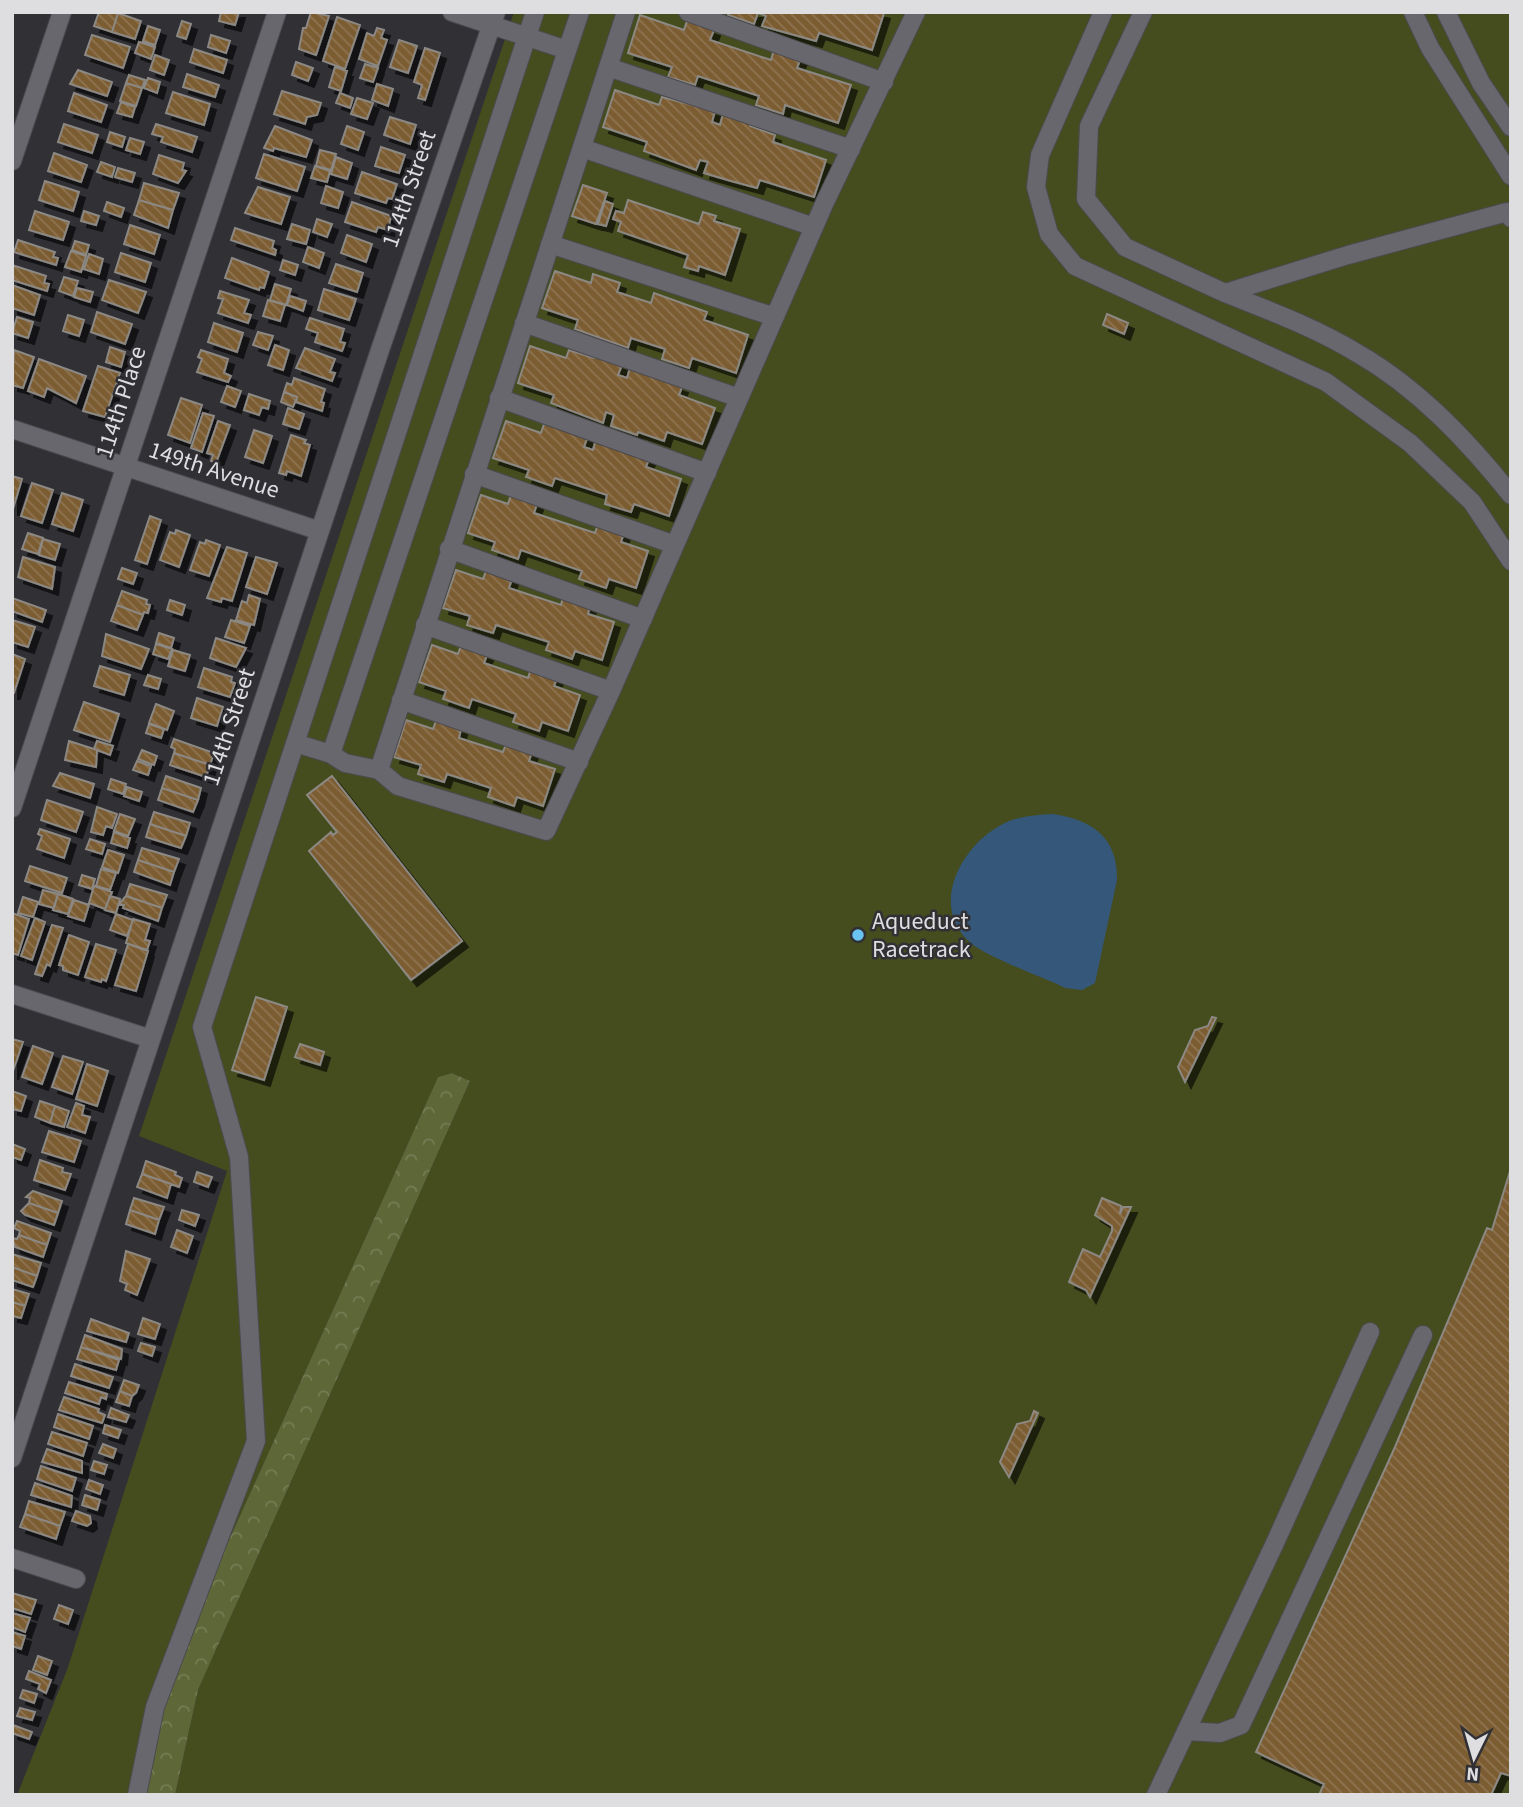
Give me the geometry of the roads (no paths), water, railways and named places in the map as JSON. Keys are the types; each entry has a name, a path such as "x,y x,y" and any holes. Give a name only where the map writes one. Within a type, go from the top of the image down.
{"street":[{"path":"12,161 62,12"},
{"name":"114th Place","path":"12,808 277,12"},
{"path":"452,12 494,19 527,37 567,50"},
{"path":"137,1795 155,1707 256,1441 239,1157 202,1027 535,12"},
{"path":"331,754 580,12"},
{"path":"379,770 626,12"},
{"path":"688,12 884,82"},
{"path":"295,743 331,754 345,763 379,770 398,786 546,831 676,545 814,227 916,12"},
{"path":"1103,12 1040,155 1036,187 1049,234 1076,266 1326,382 1410,443 1472,502 1511,561"},
{"path":"1143,12 1090,126 1086,199 1125,247 1298,323 1359,353 1503,472 1511,495"},
{"path":"1413,12 1430,48 1511,176"},
{"path":"1446,12 1481,83 1511,127"},
{"name":"114th Street","path":"12,1458 320,531 494,19"},
{"path":"608,67 851,149"},
{"path":"582,148 814,227"},
{"path":"1225,293 1507,212 1511,218"},
{"path":"550,244 775,317"},
{"path":"524,323 739,398"},
{"path":"499,398 707,473"},
{"name":"149th Avenue","path":"12,429 320,531"},
{"path":"474,474 676,545"},
{"path":"450,549 643,619"},
{"path":"425,625 611,691"},
{"path":"401,700 579,762"},
{"path":"12,994 151,1039"},
{"path":"1156,1795 1370,1332"},
{"path":"1186,1731 1220,1733 1241,1725 1423,1335"},
{"path":"12,1558 76,1579"}],"water":[{"path":"1053,814 1091,826 1108,842 1116,865 1117,880 1095,983 1082,990 1065,988 980,949 959,929 952,913 951,896 955,879 962,863 986,835 1013,820"}],"place":[{"name":"Aqueduct Racetrack","path":"858,935"}]}
